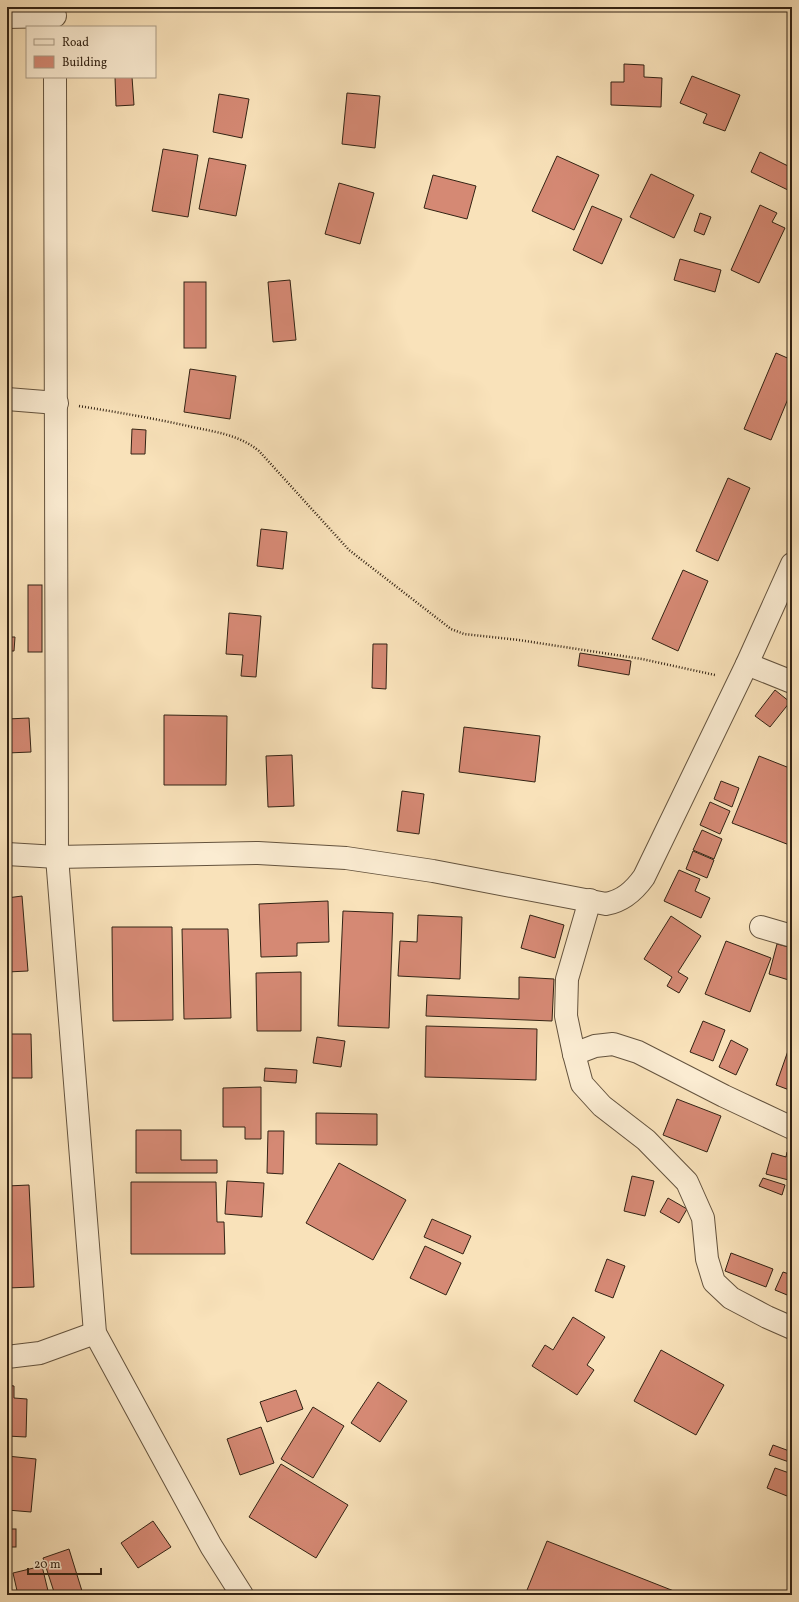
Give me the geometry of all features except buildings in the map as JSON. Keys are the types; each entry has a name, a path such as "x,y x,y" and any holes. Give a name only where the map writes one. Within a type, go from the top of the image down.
{"street":[{"path":"7,17 55,17"},
{"path":"55,78 57,856 95,1333 210,1546 242,1595"},
{"path":"7,399 57,403"},
{"path":"7,854 57,856 258,853 346,858 433,871 606,904 618,902 637,888 644,877 743,672 792,564"},
{"path":"743,672 792,682"},
{"path":"590,900 567,979 566,1016 582,1084 602,1106 646,1140 687,1182 703,1218 707,1259 714,1282 731,1298 792,1328"},
{"path":"761,927 792,936"},
{"path":"574,1054 595,1046 613,1044 638,1052 724,1096 792,1128"},
{"path":"7,1357 40,1353 95,1333"}],"path":[{"path":"57,403 142,416 232,436 248,442 259,451 349,550 451,629 464,634 519,640 642,659 743,672"}]}
